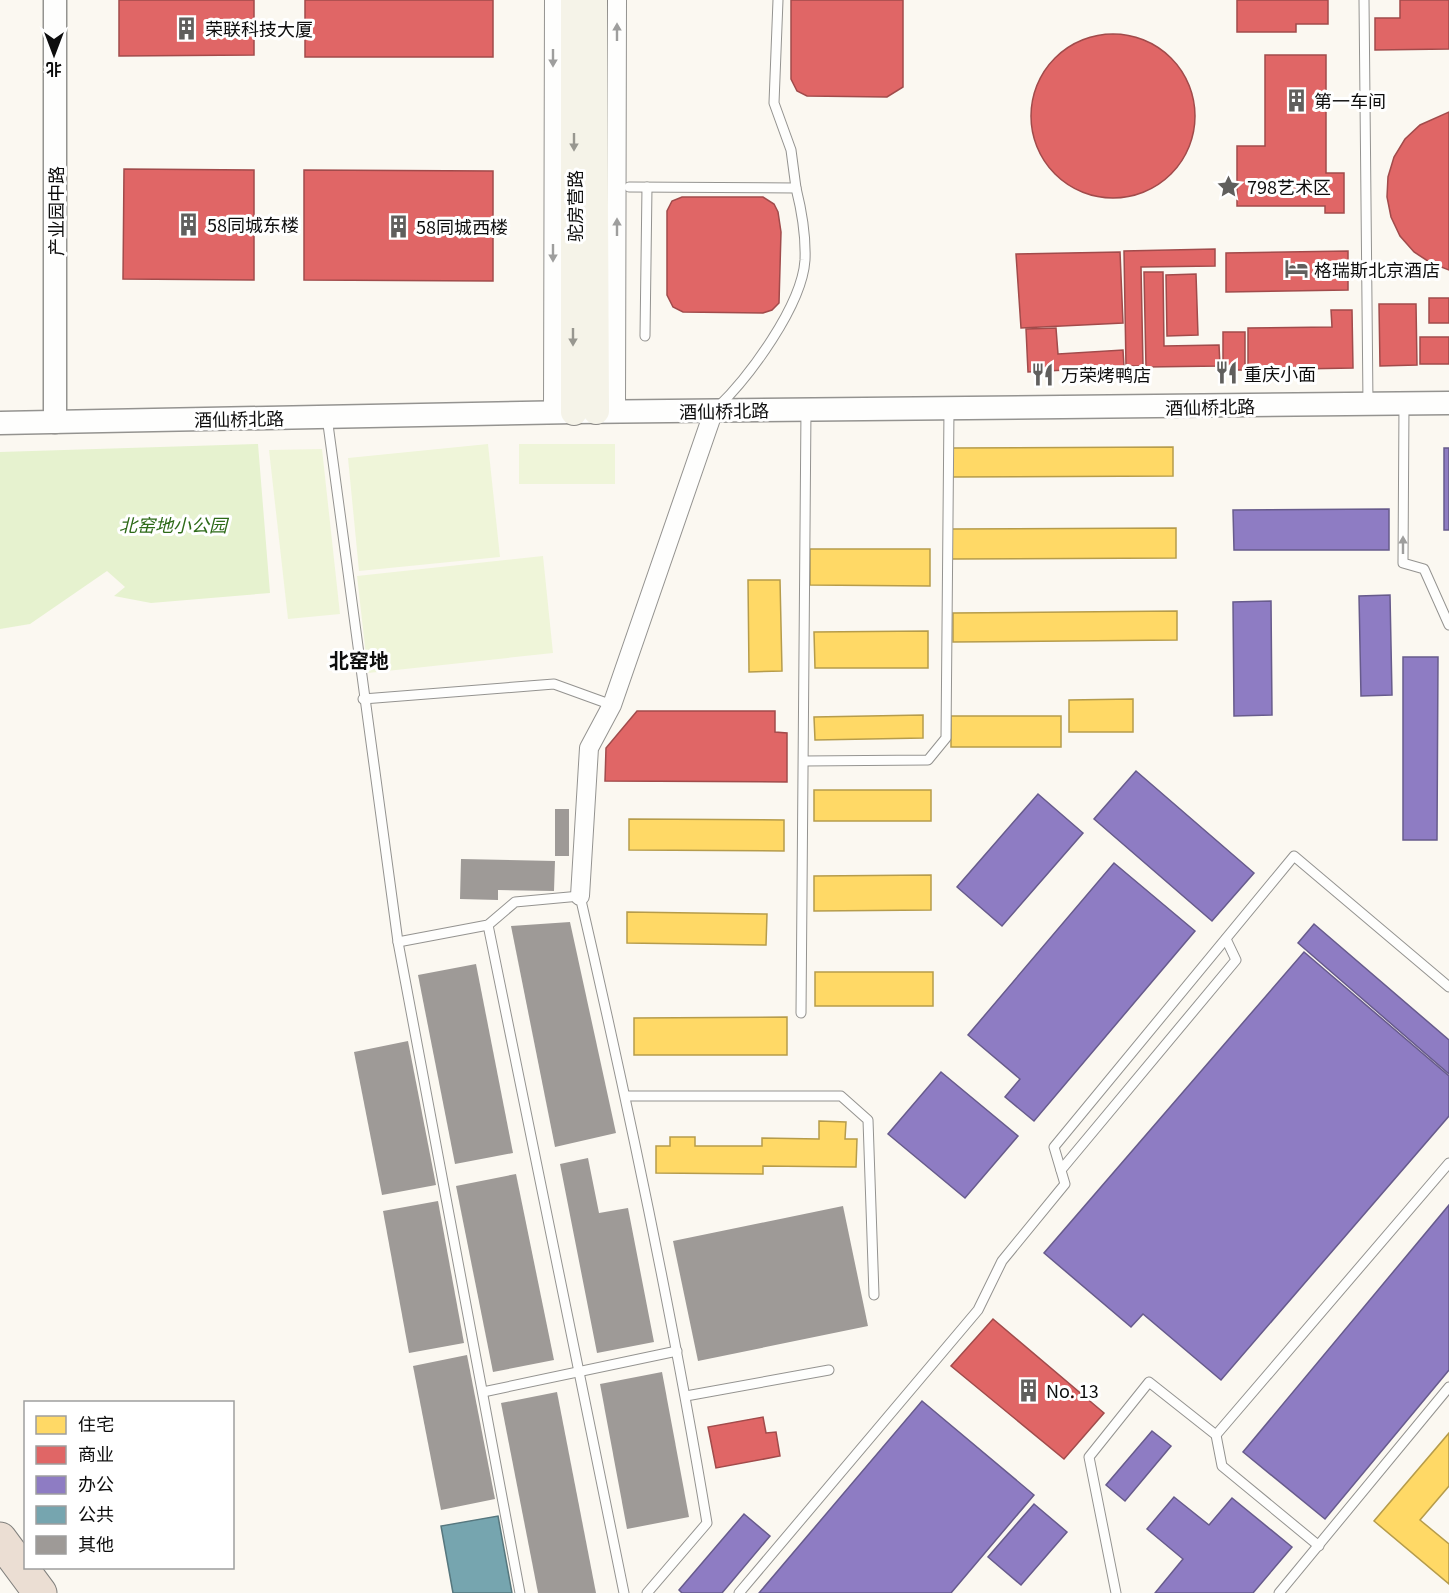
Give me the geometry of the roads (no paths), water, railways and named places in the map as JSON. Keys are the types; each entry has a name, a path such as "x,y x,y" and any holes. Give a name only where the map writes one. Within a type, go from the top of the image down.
{"highway":[{"path":"0,1539 40,1593"}],"main road":[{"name":"驼房营路","path":"574,0 585,412"},
{"name":"驼房营路","path":"585,412 594,0"}],"street":[{"name":"产业园中路","path":"55,0 55,422"},
{"path":"554,0 585,412"},
{"path":"585,412 617,0"},
{"name":"酒仙桥北路","path":"0,423 585,412 1449,403"},
{"path":"580,896 589,748 612,705 714,411"}],"lane":[{"path":"714,411 741,384 766,348 798,291 805,262 803,218 791,150 774,103 778,0"},
{"path":"1364,0 1368,404"},
{"path":"629,187 796,188"},
{"path":"645,336 647,187"},
{"path":"1404,404 1403,563 1424,569 1449,625"},
{"path":"801,1013 806,409"},
{"path":"804,761 928,760 946,738 948,409"},
{"path":"327,416 363,699 398,942 520,1593"},
{"path":"363,699 554,684 612,705"},
{"path":"739,1593 978,1310 1002,1261 1065,1184 1054,1147 1294,856 1449,987"},
{"path":"398,942 488,925 515,902 580,896 627,1096 686,1396 707,1523 647,1593"},
{"path":"488,925 624,1593"},
{"path":"1061,1170 1236,960 1226,939"},
{"path":"627,1096 841,1096 868,1120 874,1294"},
{"path":"1216,1435 1449,1162"},
{"path":"483,1392 677,1351"},
{"path":"686,1396 829,1370"},
{"path":"1116,1593 1089,1457 1149,1382 1216,1435 1222,1466 1319,1546"},
{"path":"1279,1593 1449,1387"}],"place":[{"name":"荣联科技大厦","path":"187,28"},
{"name":"第一车间","path":"1296,100"},
{"name":"798艺术区","path":"1229,186"},
{"name":"58同城东楼","path":"189,224"},
{"name":"58同城西楼","path":"398,226"},
{"name":"格瑞斯北京酒店","path":"1296,269"},
{"name":"重庆小面","path":"1226,373"},
{"name":"万荣烤鸭店","path":"1043,374"},
{"name":"No. 13","path":"1028,1390"}],"district":[{"name":"北窑地","path":"359,659"}],"park label":[{"name":"北窑地小公园","path":"173,524"}]}
